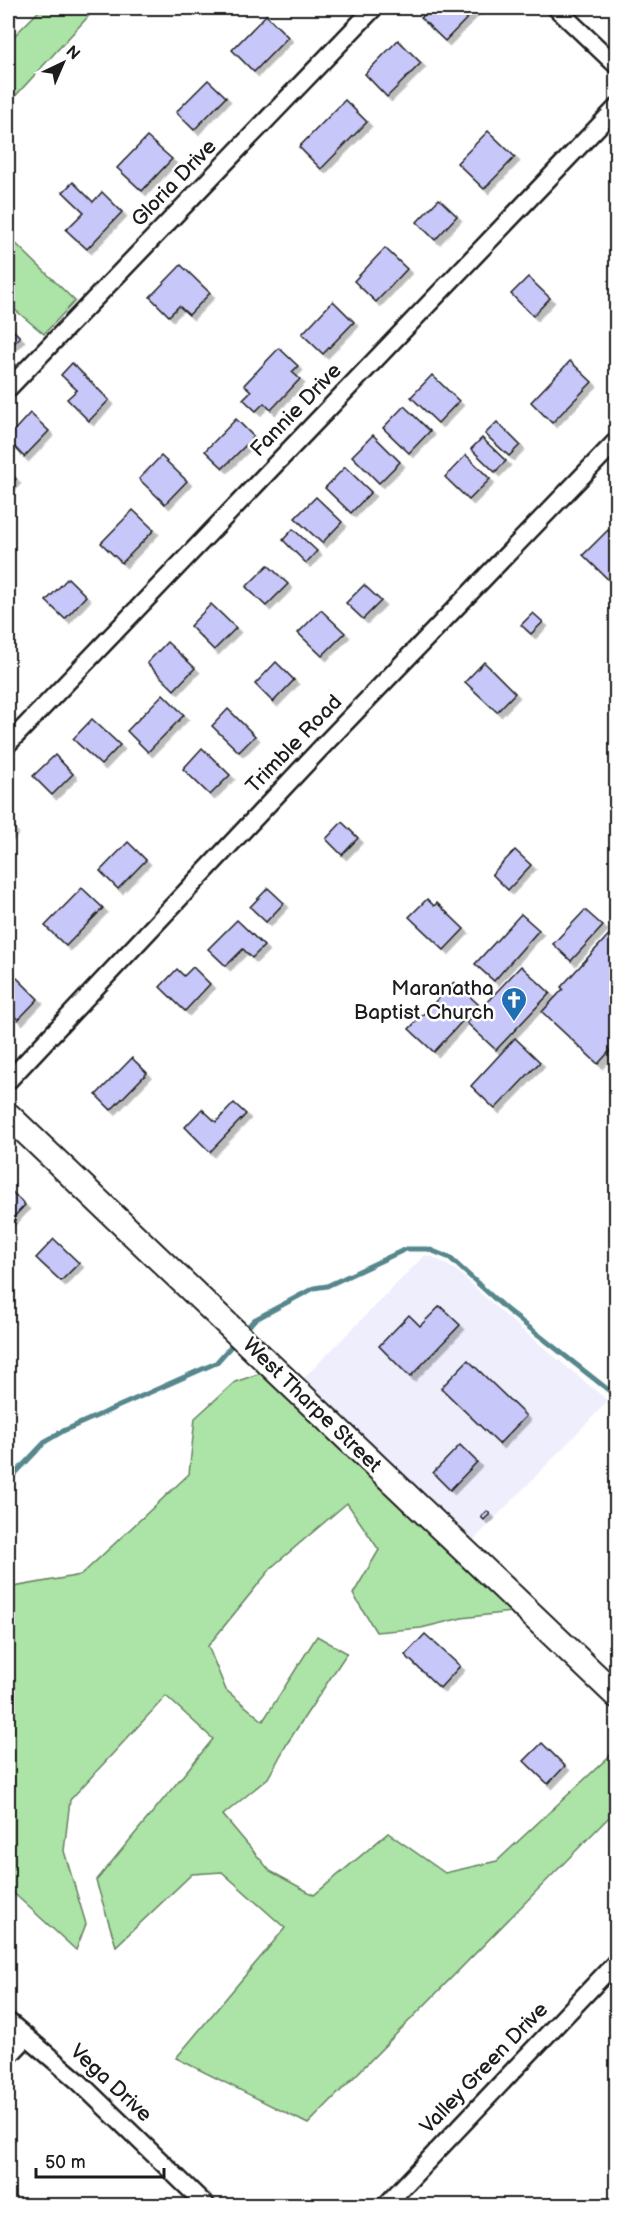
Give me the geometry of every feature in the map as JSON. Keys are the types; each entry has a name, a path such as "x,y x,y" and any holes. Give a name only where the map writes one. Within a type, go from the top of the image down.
{"main road":[{"name":"West Tharpe Street","path":"8,1116 616,1695"}],"street":[{"name":"Gloria Drive","path":"8,389 374,8"},
{"path":"556,8 616,65"},
{"name":"Fannie Drive","path":"8,744 616,108"},
{"name":"Trimble Road","path":"8,1081 319,750 616,441"},
{"name":"Valley Green Drive","path":"385,2205 616,1962"},
{"name":"Vega Drive","path":"8,2021 78,2081 207,2205"},
{"path":"8,2057 26,2038"}],"shaded area":[{"path":"425,1255 457,1271 501,1312 608,1401 471,1543 301,1381"}],"green space":[{"path":"42,8 96,8 8,104 8,42"},
{"path":"8,236 75,301 44,334 8,304"},
{"path":"261,1373 511,1612 462,1618 421,1628 376,1632 353,1594 379,1550 347,1503 273,1566 208,1646 226,1690 263,1721 317,1636 347,1653 288,1742 268,1778 223,1815 270,1871 314,1895 388,1833 445,1873 497,1861 616,1750 616,1810 308,2124 176,2058 285,1928 222,1872 192,1874 116,1946 96,1881 213,1739 166,1696 70,1800 64,1851 86,1924 76,1950 8,1888 8,1588 81,1575 189,1474 195,1418 235,1382"}],"building":[{"path":"431,8 477,8 445,41 421,18"},
{"path":"266,15 288,37 254,72 232,50"},
{"path":"398,40 421,63 387,97 365,74"},
{"path":"208,80 226,97 194,130 176,112"},
{"path":"345,100 367,122 321,169 299,147"},
{"path":"488,131 515,157 484,189 457,163"},
{"path":"147,137 172,159 142,191 117,168"},
{"path":"73,182 93,202 102,192 122,212 87,249 66,230 84,212 63,192"},
{"path":"439,199 457,216 435,240 417,222"},
{"path":"385,248 407,269 376,302 354,281"},
{"path":"181,265 210,293 189,315 179,306 169,316 150,297"},
{"path":"528,277 550,298 533,316 511,294"},
{"path":"333,301 354,322 323,354 302,334"},
{"path":"8,325 20,337 8,350"},
{"path":"279,348 298,366 292,372 300,379 271,410 264,403 256,411 243,399 251,391 244,385"},
{"path":"570,361 592,382 552,423 531,402"},
{"path":"72,363 109,400 89,421 67,399 77,390 61,375"},
{"path":"432,375 459,401 438,423 411,397"},
{"path":"404,406 430,431 409,453 383,428"},
{"path":"30,413 49,431 24,457 8,440 8,437"},
{"path":"236,419 254,437 223,468 205,451"},
{"path":"497,422 520,445 509,456 485,434"},
{"path":"373,435 400,462 379,483 352,456"},
{"path":"482,438 506,461 495,472 471,449"},
{"path":"466,455 490,479 469,500 445,477"},
{"path":"161,456 187,481 165,504 139,479"},
{"path":"345,467 371,492 351,513 325,488"},
{"path":"8,470 16,479 8,488"},
{"path":"316,497 342,522 322,543 295,518"},
{"path":"133,510 154,530 122,563 101,543"},
{"path":"293,529 317,551 306,563 283,540"},
{"path":"608,530 616,538 616,587 583,555"},
{"path":"268,565 288,584 266,606 246,587"},
{"path":"68,578 86,596 65,619 46,601"},
{"path":"364,585 381,601 363,619 346,603"},
{"path":"211,604 236,628 214,650 190,626"},
{"path":"321,610 345,633 322,656 298,633"},
{"path":"533,613 543,622 531,634 521,625"},
{"path":"167,642 195,668 174,690 147,663"},
{"path":"276,662 294,680 273,702 255,684"},
{"path":"484,662 515,693 497,712 465,682"},
{"path":"163,694 184,715 148,752 127,731"},
{"path":"228,709 255,736 239,752 212,726"},
{"path":"92,719 120,745 101,765 73,739"},
{"path":"202,748 230,775 210,795 183,769"},
{"path":"55,755 73,774 52,795 33,776"},
{"path":"8,822 14,829 8,836"},
{"path":"342,822 358,838 342,855 326,839"},
{"path":"128,842 146,860 118,889 100,871"},
{"path":"515,850 531,865 508,890 492,874"},
{"path":"82,888 103,908 66,946 45,926"},
{"path":"268,888 284,903 266,922 250,907"},
{"path":"427,899 434,906 437,903 464,929 444,950 409,917"},
{"path":"585,910 603,926 571,961 553,944"},
{"path":"521,914 539,930 494,981 475,964"},
{"path":"237,920 264,946 252,958 243,949 226,966 208,949"},
{"path":"616,927 616,1044 598,1064 542,1012 563,989 561,987"},
{"path":"521,966 550,993 496,1050 467,1023"},
{"path":"193,967 210,984 185,1011 160,987 177,969 184,976"},
{"path":"14,975 38,999 18,1020 8,1009 8,981"},
{"path":"454,982 478,1004 434,1052 409,1029"},
{"path":"515,1038 540,1062 495,1109 471,1086"},
{"path":"132,1058 147,1073 111,1110 96,1095"},
{"path":"234,1103 246,1114 210,1152 185,1127 202,1109 216,1122"},
{"path":"8,1188 25,1205 8,1223"},
{"path":"54,1239 79,1263 61,1281 36,1258"},
{"path":"440,1306 460,1325 410,1377 379,1346 409,1315 420,1326"},
{"path":"468,1360 526,1416 499,1444 441,1388"},
{"path":"460,1445 477,1462 450,1490 433,1473"},
{"path":"487,1511 490,1514 484,1520 481,1517"},
{"path":"425,1634 460,1666 440,1688 405,1655"},
{"path":"542,1743 565,1766 548,1784 524,1761"}],"waterway":[{"path":"248,1327 254,1320 314,1288 327,1286 406,1249 428,1249 450,1258 507,1310 616,1396"},
{"path":"8,1481 46,1441 63,1431 216,1363 232,1345"}],"place":[{"name":"Maranatha Baptist Church","path":"514,1023"}]}
